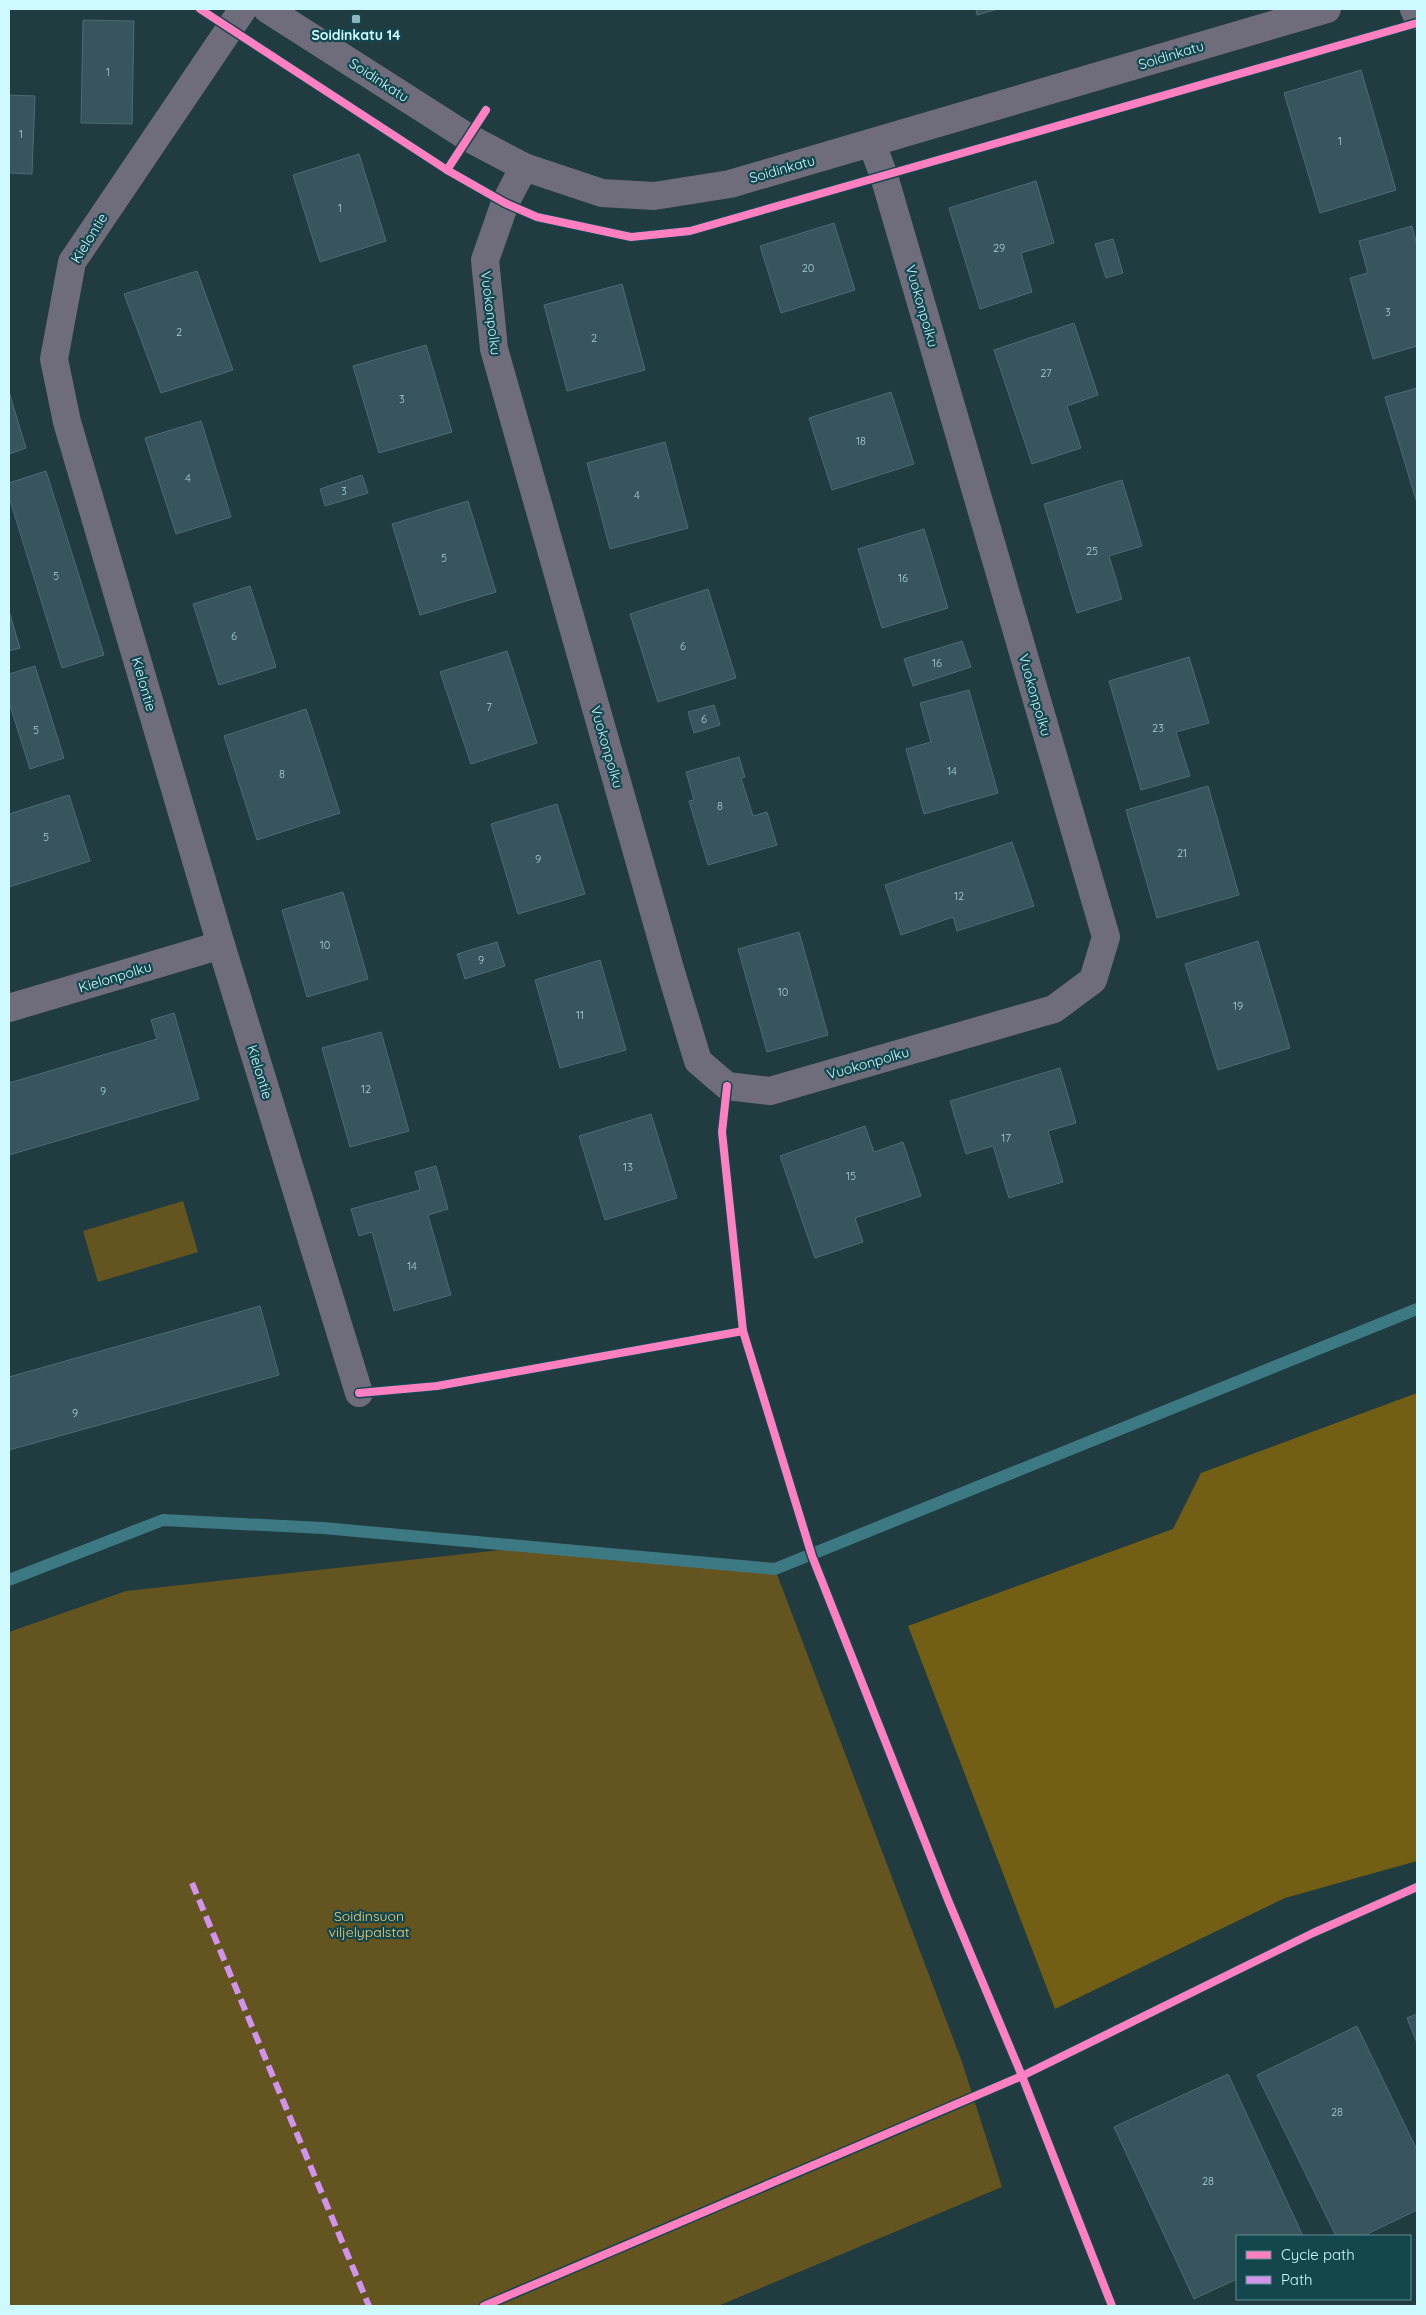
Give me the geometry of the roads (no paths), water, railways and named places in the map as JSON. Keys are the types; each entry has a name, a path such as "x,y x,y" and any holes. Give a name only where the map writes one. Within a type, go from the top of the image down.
{"street":[{"name":"Kielontie","path":"243,9 72,262 54,359 67,422 221,945 359,1394"},
{"name":"Soidinkatu","path":"267,9 469,138 524,167 602,193 654,196 730,184 872,144 1327,9"},
{"path":"1414,9 1417,16"},
{"name":"Vuokonpolku","path":"524,167 505,204 485,260 494,349 698,1062 727,1086 770,1091 1054,1008 1093,980 1106,937 884,176 872,144"},
{"name":"Kielonpolku","path":"9,1008 221,945"}],"waterway":[{"path":"9,1580 163,1520 323,1528 775,1569 1417,1309"}],"place":[{"name":"Soidinkatu 14","path":"356,19"}],"park label":[{"name":"Soidinsuon viljelypalstat","path":"369,1924"}]}
